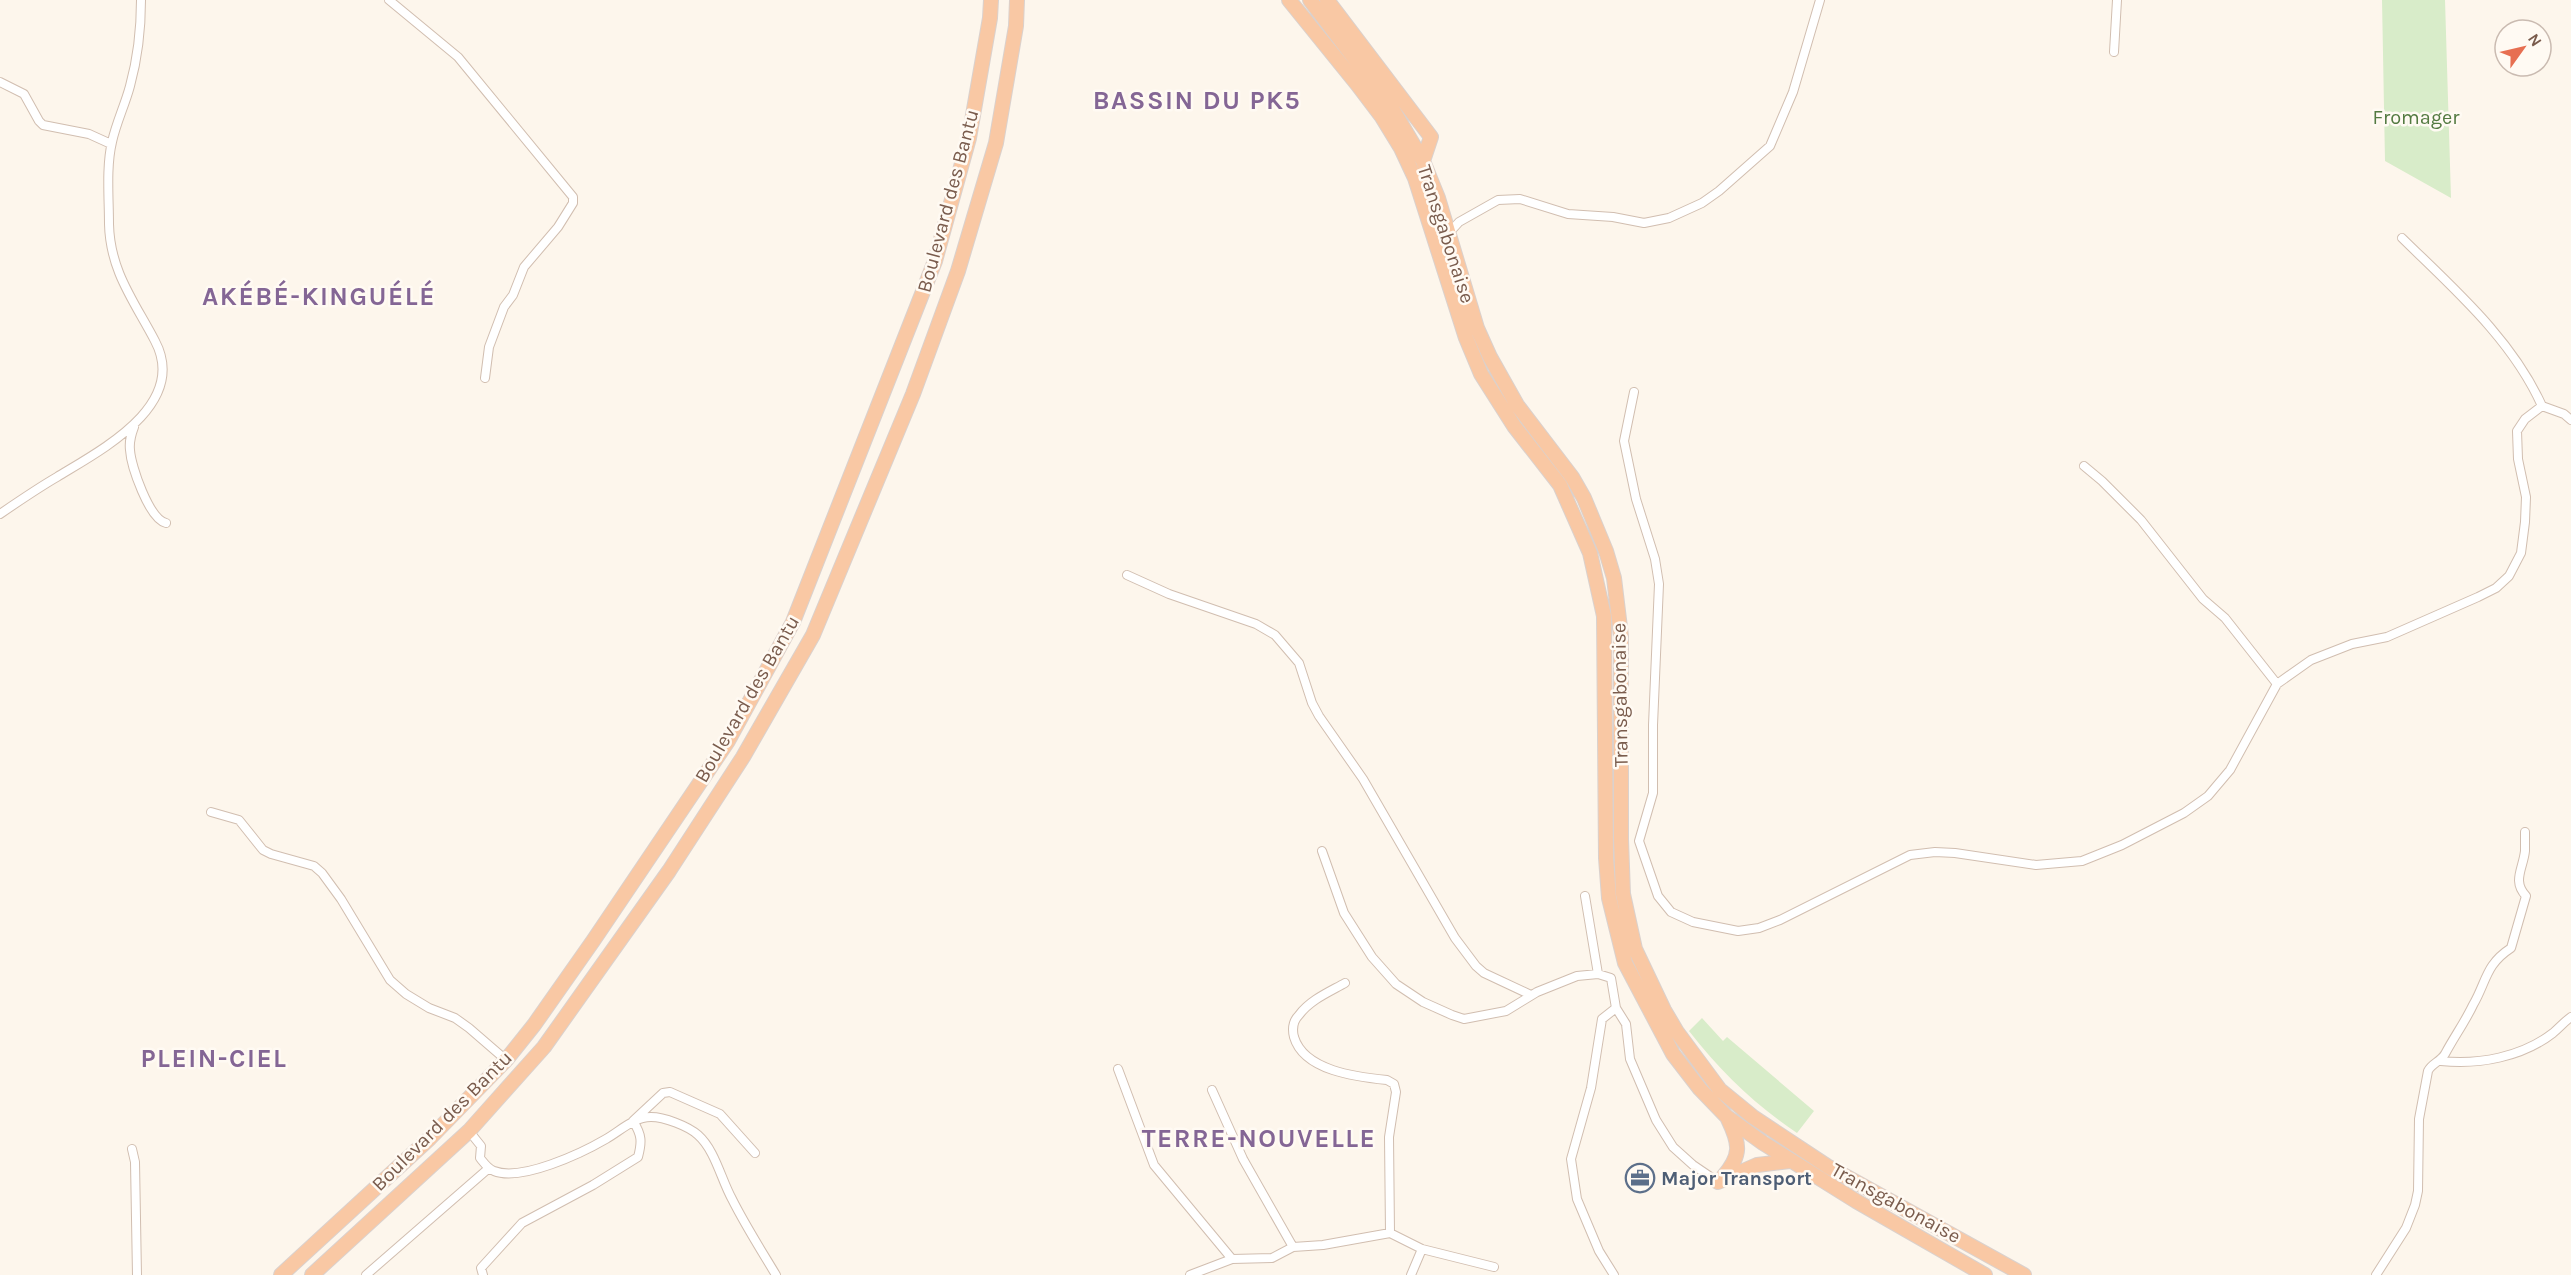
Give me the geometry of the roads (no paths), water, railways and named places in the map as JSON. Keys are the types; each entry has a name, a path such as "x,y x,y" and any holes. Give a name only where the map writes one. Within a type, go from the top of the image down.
{"highway":[{"name":"Boulevard des Bantu","path":"281,1275 430,1138 506,1060 534,1025 721,750 793,622 935,261 969,138 990,18 991,0"},
{"name":"Boulevard des Bantu","path":"312,1275 469,1131 544,1047 669,871 743,757 813,635 914,394 958,271 996,143 1016,26 1017,0"},
{"name":"Transgabonaise","path":"1289,0 1382,117 1401,148 1415,178 1466,338 1481,374 1514,426 1560,485 1582,530 1598,581 1604,616 1606,858 1613,921 1625,963 1672,1054 1700,1089 1727,1117 1790,1161 1985,1275"},
{"name":"Transgabonaise","path":"1310,0 1390,105 1423,161 1449,233 1478,328 1494,364 1517,405 1572,477 1584,498 1602,541 1614,578 1621,636 1623,894 1635,949 1664,1010 1677,1032 1720,1090 1753,1117 1827,1166 2024,1275"},
{"path":"1327,0 1431,137 1423,161"},
{"path":"1718,1182 1734,1165 1738,1151 1735,1133 1727,1117"},
{"path":"1718,1182 1756,1165 1790,1161"}],"street":[{"path":"141,0 138,55 111,144 109,231 115,265 121,282 155,340 162,359 162,377 156,394 135,426 129,443 131,463 152,513 166,523"},
{"path":"389,0 458,57 573,197 573,203 558,227 524,267 513,295 504,307 489,347 485,378"},
{"path":"1449,233 1459,222 1498,200 1520,199 1568,214 1612,217 1644,223 1669,218 1702,203 1770,146 1793,92 1820,0"},
{"path":"2114,52 2117,0"},
{"path":"0,82 24,94 43,125 89,134 111,144"},
{"path":"2402,238 2499,337 2533,386 2542,406 2564,414 2571,420"},
{"path":"1634,392 1624,441 1636,499 1655,559 1659,594 1653,725 1653,793 1639,841 1658,896 1671,912 1693,922 1738,931 1760,928 1780,920 1910,855 1935,852 1955,853 2036,865 2082,861 2138,837 2184,813 2208,796 2240,754 2277,684 2311,660 2352,644 2387,637 2496,588 2509,576 2521,553 2525,522 2526,497 2518,459 2517,431 2524,419 2542,406"},
{"path":"0,514 105,448 135,426"},
{"path":"2084,466 2141,520 2203,599 2225,618 2277,684"},
{"path":"1127,575 1169,594 1256,624 1275,635 1299,663 1312,703 1319,716 1363,779 1462,947 1484,973 1531,995"},
{"path":"211,812 238,820 263,850 314,866 341,899 390,980 406,994 429,1008 462,1023 506,1060"},
{"path":"2441,1061 2475,1003 2487,970 2499,955 2511,948 2526,896 2519,889 2518,882 2525,852 2525,832"},
{"path":"1621,839 1639,841"},
{"path":"1322,851 1344,913 1372,957 1396,984 1423,1002 1464,1019 1506,1011 1531,995 1562,980 1598,974 1611,978 1616,1008 1626,1024 1630,1059 1656,1120 1673,1147 1693,1166 1718,1182"},
{"path":"1585,896 1598,974"},
{"path":"1345,983 1307,1005 1297,1016 1293,1025 1294,1034 1298,1047 1307,1057 1326,1068 1387,1080 1394,1084 1396,1092 1389,1137 1390,1233"},
{"path":"1614,1275 1588,1227 1577,1199 1571,1159 1591,1088 1602,1019 1616,1008"},
{"path":"2376,1275 2411,1218 2418,1191 2419,1119 2425,1083 2431,1066 2441,1061 2478,1061 2521,1050 2553,1033 2571,1017"},
{"path":"1118,1069 1154,1165 1232,1259"},
{"path":"1212,1090 1242,1159 1293,1247"},
{"path":"469,1131 481,1146 480,1158 489,1168 495,1172 510,1173 539,1167 578,1154 633,1121 663,1093 670,1092 720,1114 755,1153"},
{"path":"633,1121 651,1117 678,1124 697,1134 710,1151 731,1197 776,1275"},
{"path":"483,1275 481,1268 522,1223 593,1185 638,1157 642,1143 640,1133 633,1121"},
{"path":"132,1149 135,1162 137,1275"},
{"path":"366,1275 489,1168"},
{"path":"1190,1275 1232,1259 1272,1258 1293,1247 1323,1245 1390,1233 1422,1248 1494,1266"},
{"path":"1412,1275 1422,1248"}],"place":[{"name":"Major Transport","path":"1640,1178"}],"district":[{"name":"BASSIN DU PK5","path":"1197,100"},
{"name":"AKÉBÉ-KINGUÉLÉ","path":"319,296"},
{"name":"PLEIN-CIEL","path":"214,1058"},
{"name":"TERRE-NOUVELLE","path":"1259,1138"}],"park label":[{"name":"Fromager","path":"2416,117"}]}
